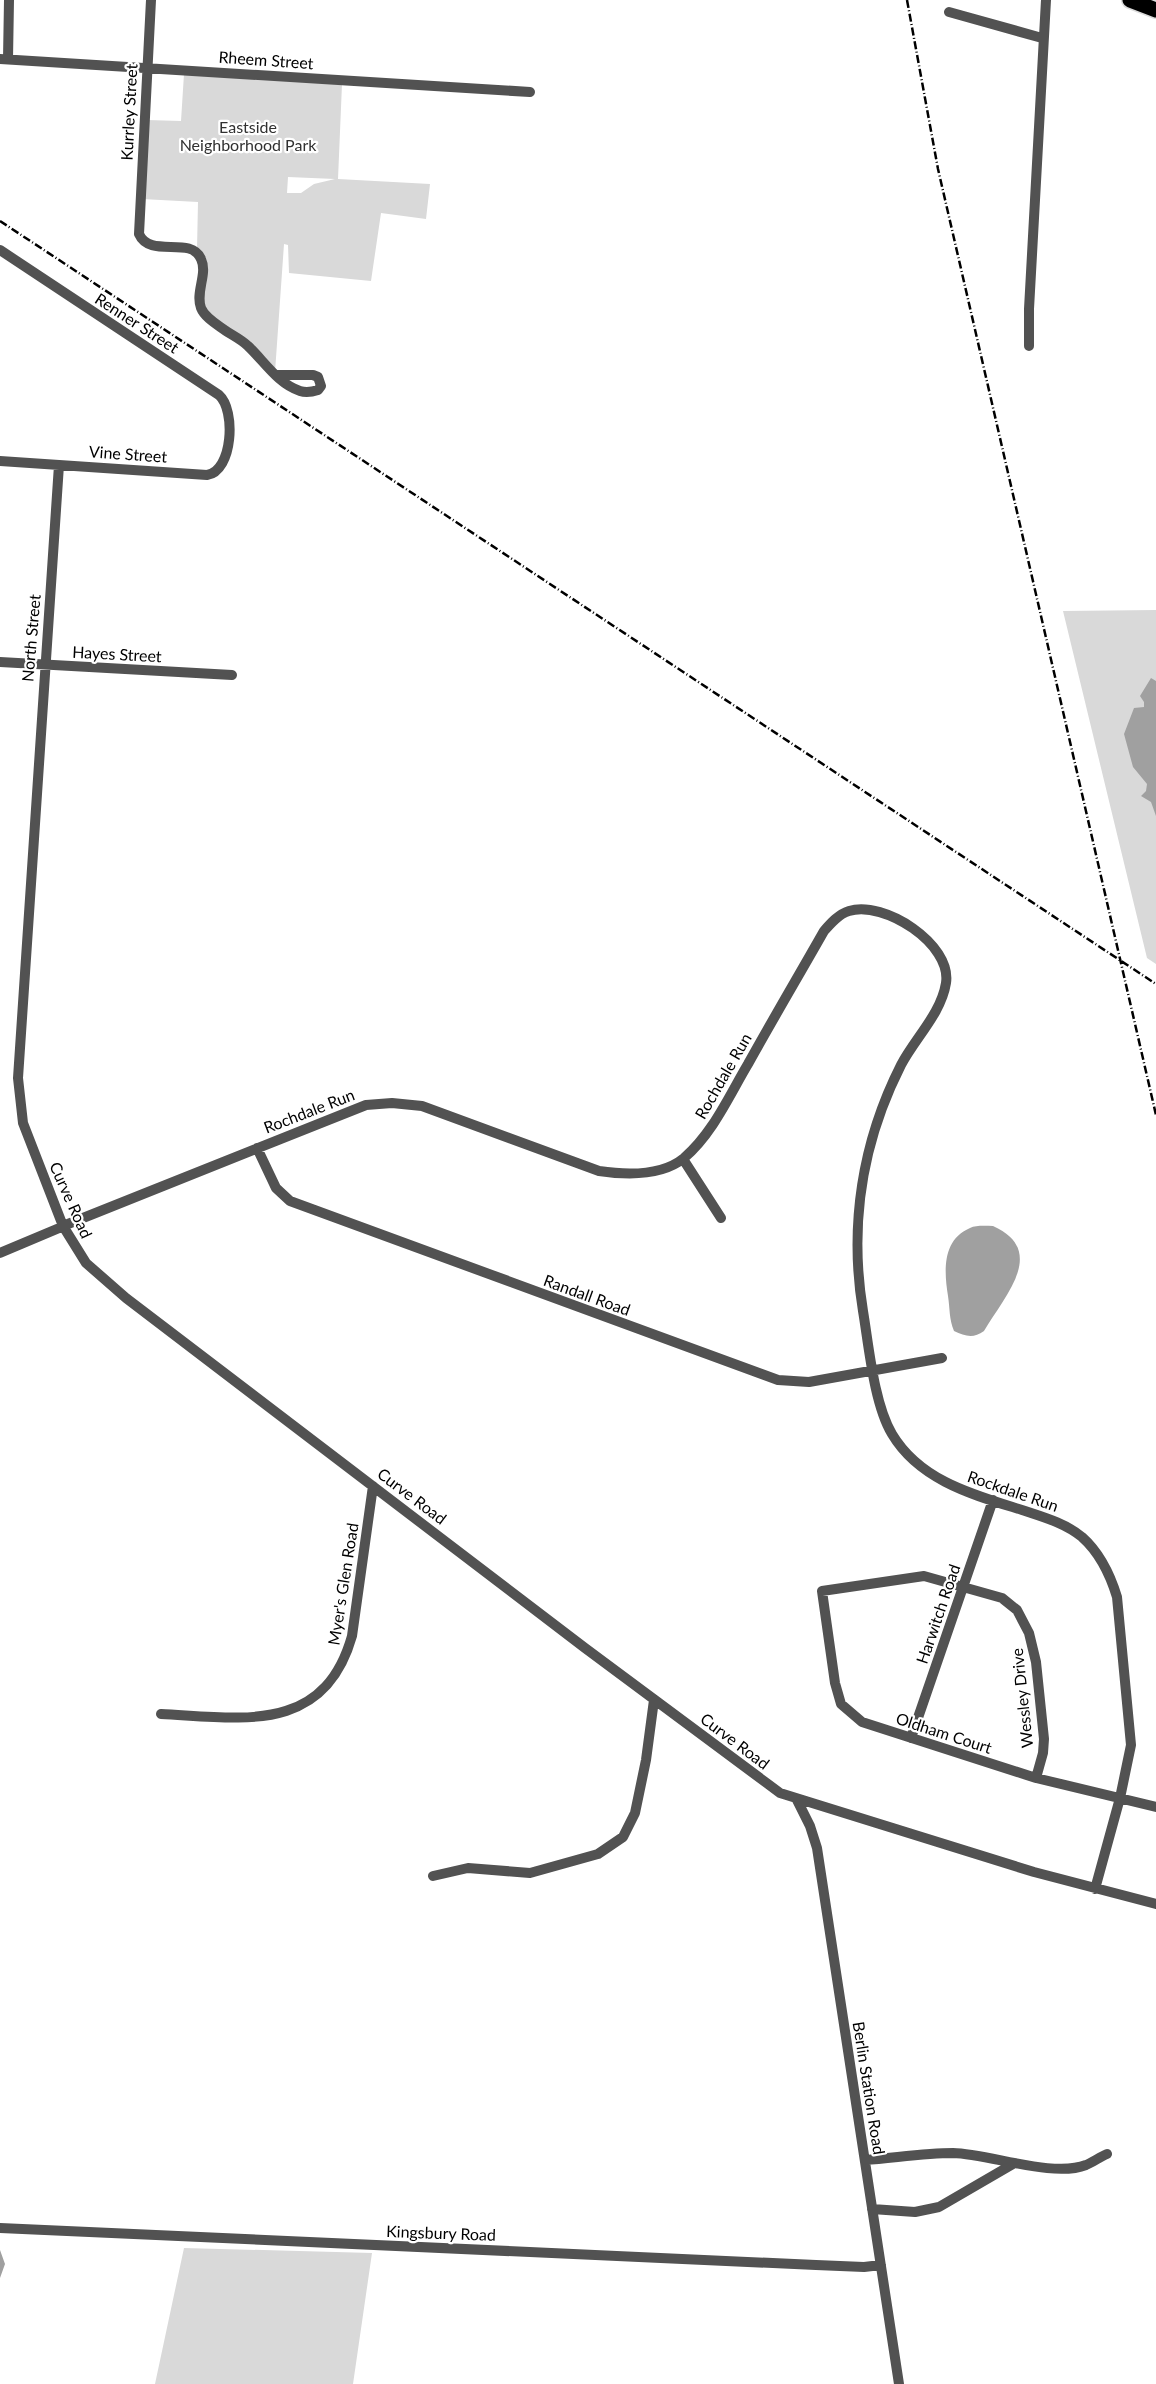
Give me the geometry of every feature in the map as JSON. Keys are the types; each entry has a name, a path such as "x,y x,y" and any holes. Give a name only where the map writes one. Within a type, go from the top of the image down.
{"highway":[{"path":"1130,0 1156,10"}],"street":[{"path":"4,59 10,0"},
{"name":"Kurrley Street","path":"151,0 138,225 141,240 149,245 191,250 198,254 202,260 201,308 210,320 246,345 276,375"},
{"path":"1029,346 1029,309 1042,38 1046,0"},
{"path":"949,12 1042,38"},
{"name":"Rheem Street","path":"4,59 530,92"},
{"name":"Renner Street","path":"0,250 222,398 229,419 228,439"},
{"name":"Vine Street","path":"0,461 207,475 218,471 222,466 228,439"},
{"name":"North Street","path":"35,814 59,465"},
{"name":"Hayes Street","path":"0,662 232,675"},
{"name":"Curve Road","path":"35,814 18,1095 25,1131 64,1226 82,1257 104,1281 654,1700 780,1793 797,1800 1095,1889 1156,1904"},
{"name":"Rochdale Run","path":"0,1253 366,1105 392,1103 422,1106 599,1171 624,1175 648,1173 683,1159 712,1127 824,931 834,919 850,911 872,909 888,913 934,945 943,961 946,981 941,999 902,1064 876,1123 862,1176 856,1248 862,1309"},
{"name":"Randall Road","path":"257,1148 276,1188 290,1202 729,1364 778,1380 794,1383 809,1382 942,1358"},
{"path":"683,1159 721,1218"},
{"name":"Rockdale Run","path":"862,1309 880,1407 892,1435 902,1448 915,1462 942,1482 1045,1517 1074,1532 1096,1553 1112,1579 1117,1597 1130,1745 1120,1798 1095,1889"},
{"name":"Myer's Glen Road","path":"161,1714 248,1718 278,1714 308,1701 332,1680 348,1652 352,1636 373,1486"},
{"name":"Harwitch Road","path":"911,1738 993,1500"},
{"name":"Wessley Drive","path":"822,1591 924,1576 1002,1598 1016,1610 1029,1633 1036,1662 1044,1740 1043,1753 1036,1778"},
{"name":"Oldham Court","path":"822,1591 835,1683 841,1704 862,1722 1036,1778 1156,1807"},
{"path":"433,1876 468,1868 530,1873 598,1854 623,1837 634,1813 646,1760 654,1700"},
{"name":"Berlin Station Road","path":"797,1800 810,1826 816,1848 899,2384"},
{"path":"865,2160 953,2153 987,2157 1013,2164 1068,2168 1085,2165 1107,2154"},
{"path":"872,2209 915,2212 939,2208 1013,2164"},
{"name":"Kingsbury Road","path":"0,2228 807,2265 864,2267 880,2265"}],"green space":[{"name":"Eastside Neighborhood Park","path":"184,74 342,84 338,179 430,184 426,219 381,213 371,281 289,273 288,245 284,244 275,372 214,319 204,307 197,249 198,202 142,199 147,120 181,121","holes":["288,177 335,179 314,184 301,193 287,193"]},
{"path":"1156,610 1156,964 1147,958 1063,611"},
{"path":"184,2248 372,2253 353,2384 155,2384"}],"shaded area":[{"path":"1151,678 1156,681 1156,816 1151,802 1141,796 1146,791 1147,784 1133,767 1124,734 1134,708 1144,707 1144,702 1140,696"},
{"path":"975,1226 993,1226 1009,1236 1018,1248 1020,1262 1017,1276 984,1331 973,1336 965,1335 954,1331 951,1322 946,1277 947,1257 954,1240 961,1233"},
{"path":"0,2250 5,2264 0,2278"}],"railway":[{"path":"907,0 938,169 1156,1115"},
{"path":"0,221 1156,984"}]}
